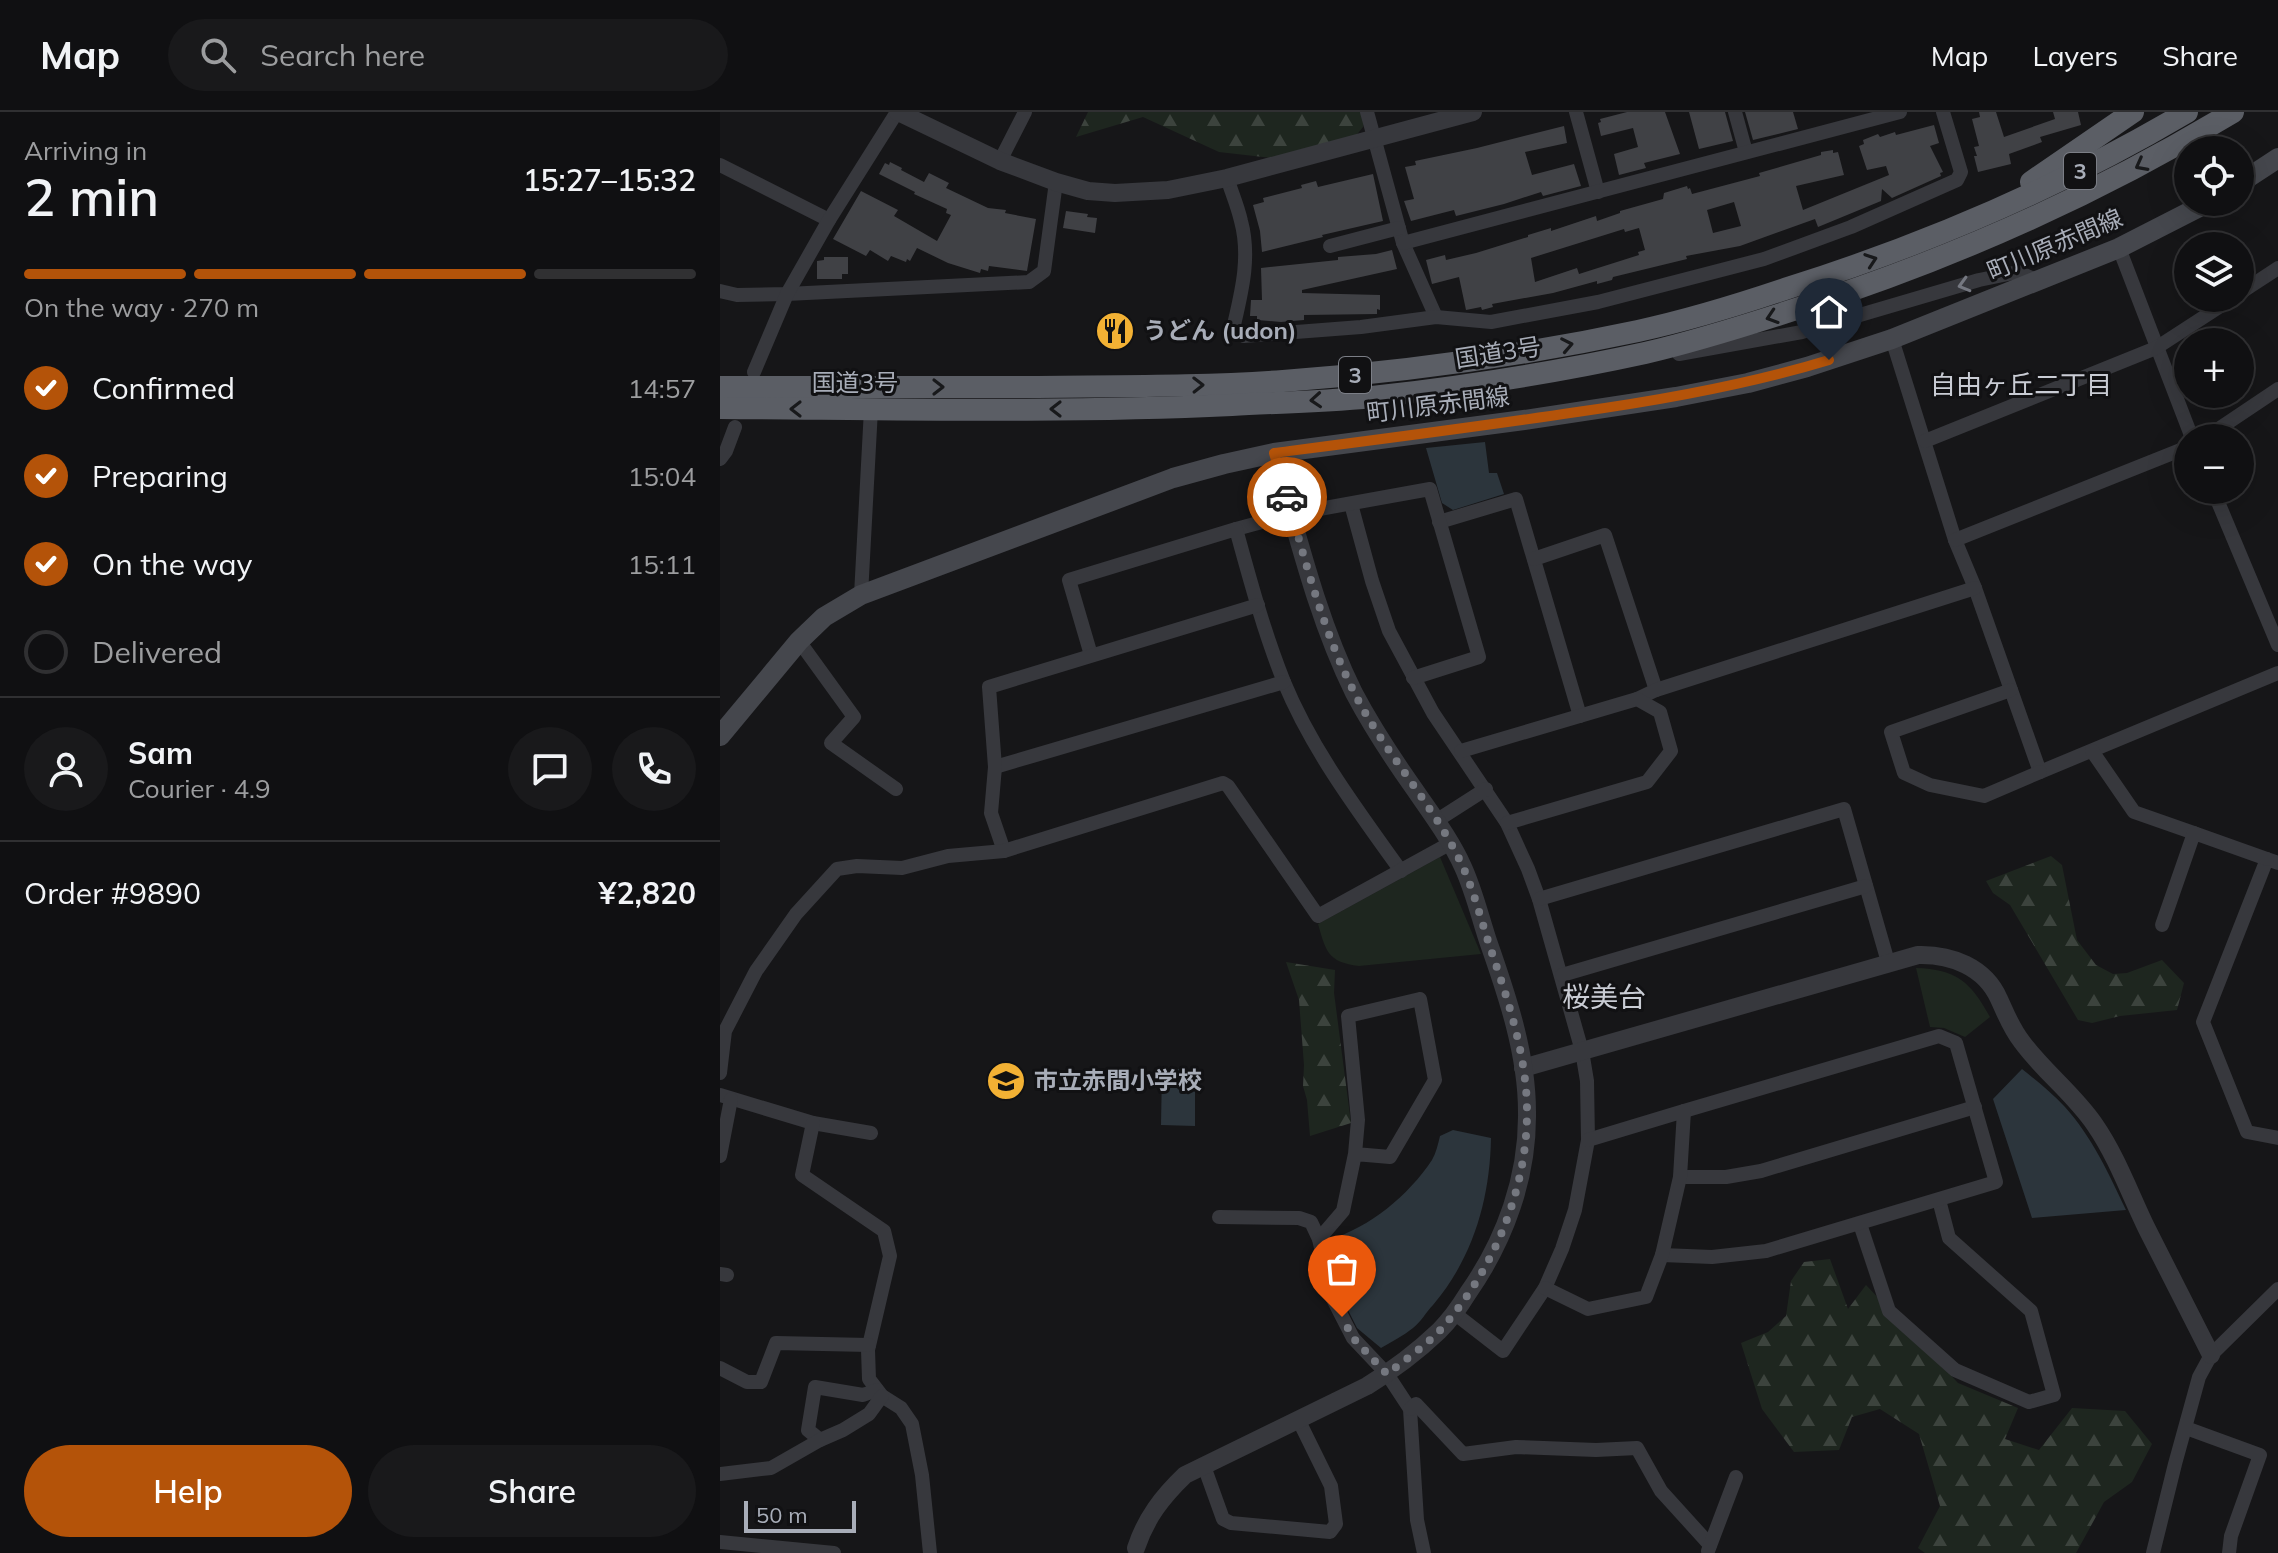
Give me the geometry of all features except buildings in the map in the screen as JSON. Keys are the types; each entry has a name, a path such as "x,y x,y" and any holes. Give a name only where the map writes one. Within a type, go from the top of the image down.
{"highway":[{"path":"1969,222 2133,112"},
{"name":"国道3号","path":"720,387 1214,385 1377,373 1475,361 1641,330 1736,305 1899,251 2066,179 2187,112"},
{"name":"国道3号","path":"720,408 1097,409 1287,402 1378,396 1560,369 1646,352 1743,326 1905,272 2077,198 2145,164 2233,112"}],"main road":[{"path":"2254,174 2278,158"},
{"name":"町川原赤間線","path":"720,736 799,641 824,617 861,595 1173,478 1274,453 1524,420 1748,383 1892,339 2119,248 2182,216"}],"street":[{"path":"754,372 787,294 829,220 898,112 1000,161 1056,182 1088,191 1115,193 1168,190 1227,178 1473,112"},
{"path":"1000,161 1025,112"},
{"path":"1367,112 1403,243 1436,317"},
{"path":"1576,112 1598,192"},
{"path":"1735,112 1746,152"},
{"path":"1403,243 1900,112"},
{"path":"1227,178 1242,223 1245,244 1245,267 1233,329 1244,336 1361,327 1436,317 1491,322 1598,302 1764,259 1851,227 1957,180 1961,172 1943,112"},
{"path":"720,165 829,220"},
{"path":"720,291 737,295 787,294 1029,282 1044,271 1056,182"},
{"path":"1330,246 1399,228"},
{"path":"2119,248 2186,424"},
{"path":"2254,284 2278,268"},
{"path":"1560,369 1646,359 1802,332 1979,280 2018,272 2038,281"},
{"path":"1925,441 2156,348 2211,312"},
{"path":"1892,339 1955,540 2040,772"},
{"path":"2227,424 2277,392"},
{"path":"861,595 871,409"},
{"path":"720,459 735,427"},
{"path":"1136,1548 1142,1530 1167,1492 1185,1475 1367,1386 1387,1374 1441,1329 1493,1254 1507,1221 1525,1151 1527,1111 1523,1068 1495,960 1463,867 1354,692 1324,621 1274,453"},
{"path":"1955,540 2174,453"},
{"path":"1091,655 1069,580 1292,514 1430,489 1479,657 1413,678"},
{"path":"1439,522 1516,499 1580,716"},
{"path":"1351,504 1389,631 1433,713 1507,823 1539,899 1562,975 1587,1081 1588,1140 1575,1210 1545,1288 1503,1351 1454,1313"},
{"path":"2219,504 2278,645"},
{"path":"1236,529 1284,682 1313,740 1353,804 1401,871"},
{"path":"1534,559 1605,535 1656,690"},
{"path":"1461,751 1637,699 1656,690 1975,588"},
{"path":"1004,851 991,813 995,767 989,687 1258,605"},
{"path":"799,641 854,717 831,743 896,789"},
{"path":"2011,690 1891,732 1904,773 1930,785 1984,796 2278,673"},
{"path":"995,767 1284,682"},
{"path":"1507,823 1647,782 1671,751 1660,712 1637,699"},
{"path":"2092,751 2134,812 2273,861 2203,1022 2247,1132 2277,1133"},
{"path":"720,1073 725,1031 756,971 796,914 837,869 857,866 902,868 948,856 1004,851 1223,783 1318,916 1449,844"},
{"path":"1436,821 1486,789"},
{"path":"1539,899 1844,809 1888,962"},
{"path":"2162,925 2194,833"},
{"path":"1562,975 1866,886"},
{"path":"1523,1068 1888,962 1918,955 1945,956 1973,969 1989,984 2022,1043 2095,1124 2120,1167 2145,1225 2211,1355"},
{"path":"1319,1239 1343,1211 1355,1154 1358,1120 1348,1016 1420,999 1435,1080 1390,1157 1355,1154"},
{"path":"1588,1140 1939,1036 1956,1043 1996,1182 1766,1251 1712,1257 1662,1255"},
{"path":"720,1156 725,1097 813,1123 871,1133"},
{"path":"1680,1177 1726,1177 1761,1171 1975,1107"},
{"path":"1545,1288 1588,1309 1646,1297 1662,1255 1680,1177 1684,1111"},
{"path":"813,1123 802,1175 884,1231 890,1256 869,1345 869,1379 880,1393 901,1408 912,1424 922,1475 930,1553"},
{"path":"1860,1224 1889,1311 1955,1370 2029,1402 2054,1395 2031,1311 1949,1238 1939,1200"},
{"path":"1219,1217 1299,1218 1311,1222 1319,1239 1332,1297 1353,1338 1387,1374 1410,1409 1417,1520 1424,1553"},
{"path":"2153,1553 2199,1377 2211,1355 2278,1289"},
{"path":"720,1368 747,1382 761,1382 776,1343 869,1345"},
{"path":"820,1440 808,1430 815,1387 863,1395 880,1393"},
{"path":"720,1474 771,1468 869,1414 880,1393"},
{"path":"1410,1409 1416,1404 1463,1454 1516,1447 1637,1448 1661,1491 1708,1549 1736,1477"},
{"path":"1204,1466 1223,1519 1231,1523 1330,1532 1336,1524 1331,1486 1298,1419"},
{"path":"2186,1428 2260,1455 2231,1536 2229,1553"},
{"path":"720,1542 834,1553"}],"green space":[{"path":"1088,112 1366,112 1363,127 1350,143 1290,160 1219,152 1143,117 1076,137"},
{"path":"2051,856 2062,865 2077,940 2096,965 2113,974 2127,973 2162,960 2184,983 2177,1010 2120,1016 2092,1023 2078,1020 2010,905 1993,893 1986,881"},
{"path":"1440,857 1481,954 1359,966 1341,962 1330,954 1318,924"},
{"path":"1286,962 1335,970 1334,993 1351,1123 1310,1136 1303,1086 1299,1000"},
{"path":"1916,968 1942,971 1961,980 1969,986 1990,1017 1965,1037 1944,1028 1930,1027"},
{"path":"1830,1259 1848,1309 1866,1285 1958,1383 2018,1408 2005,1439 2039,1450 2072,1408 2125,1411 2152,1444 2132,1482 2104,1502 2076,1553 1925,1553 1918,1548 1940,1506 1919,1434 1880,1409 1852,1417 1839,1450 1794,1452 1762,1409 1741,1343 1768,1332 1786,1316 1791,1281 1804,1262"}],"shaded area":[{"path":"1485,442 1489,473 1497,473 1504,494 1453,510 1442,503 1426,448"},
{"path":"1162,1069 1195,1069 1195,1126 1161,1125"},
{"path":"2022,1069 2065,1107 2084,1131 2126,1210 2032,1218 1993,1099"},
{"path":"1453,1130 1491,1138 1487,1183 1477,1227 1459,1268 1419,1323 1381,1348 1357,1328 1347,1308 1329,1240 1359,1227 1400,1198 1432,1160 1440,1136"}],"way so far":[{"path":"1287,497 1324,621 1354,692 1463,867 1499,973 1517,1038 1527,1111 1525,1151 1507,1221 1480,1276 1441,1329 1387,1374 1353,1338 1342,1317"}],"place":[{"name":"うどん (udon)","path":"1115,331"},
{"name":"市立赤間小学校","path":"1006,1081"}],"district":[{"name":"自由ヶ丘二丁目","path":"2021,385"},
{"name":"桜美台","path":"1604,997"}],"route":[{"path":"1287,497 1274,453 1676,397 1748,383 1829,360"}]}
